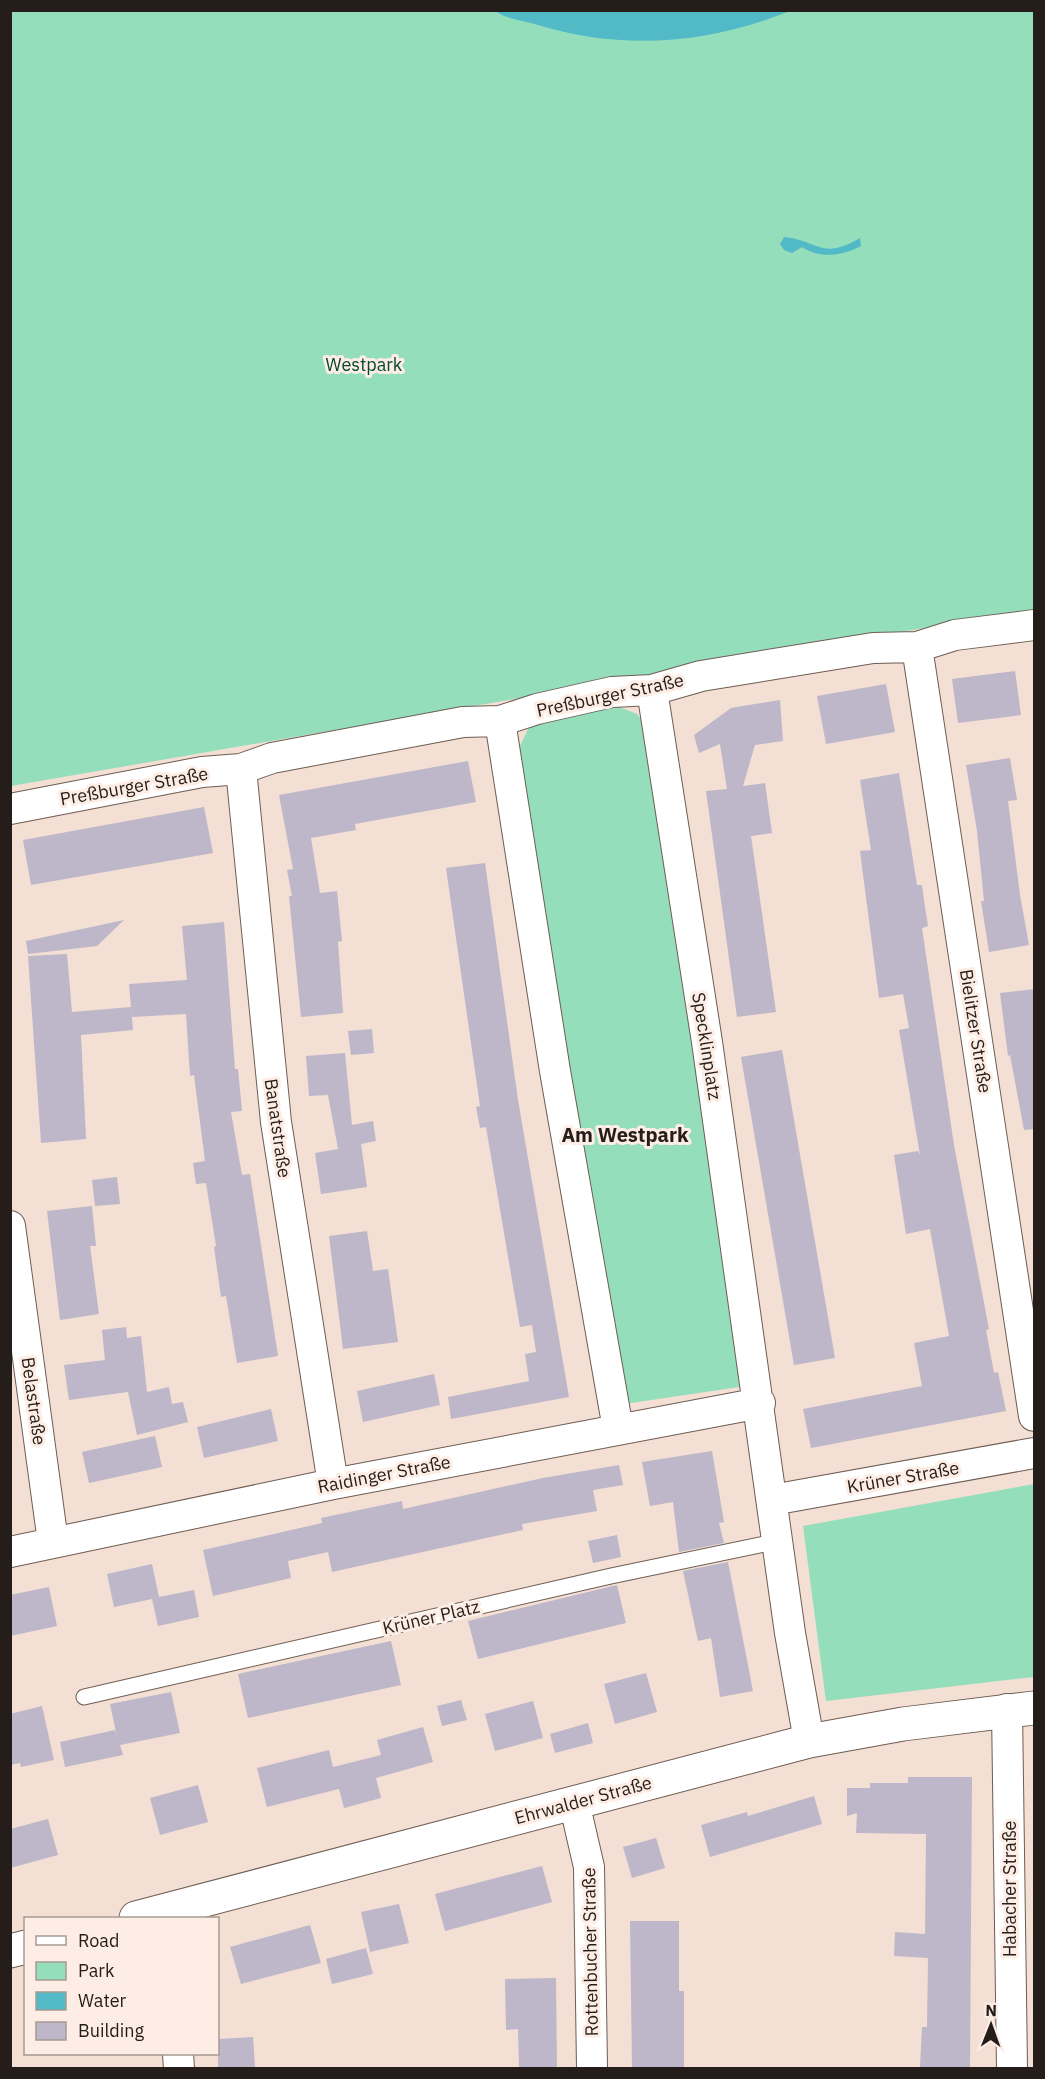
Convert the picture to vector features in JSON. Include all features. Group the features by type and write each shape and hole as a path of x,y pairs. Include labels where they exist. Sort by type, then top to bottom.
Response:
{"street":[{"name":"Preßburger Straße","path":"10,809 202,772 241,769 272,758 462,722 500,721 537,709 612,692 652,690 701,676 873,648 916,647 955,635 1035,625"},
{"name":"Bielitzer Straße","path":"916,647 1035,1416"},
{"name":"Specklinplatz","path":"652,690 760,1403"},
{"path":"500,721 555,1071 618,1428"},
{"name":"Banatstraße","path":"241,769 276,1122 333,1484"},
{"name":"Belastraße","path":"10,1226 53,1542"},
{"path":"760,1403 790,1633 809,1741"},
{"name":"Raidinger Straße","path":"10,1552 333,1484 618,1428 760,1403"},
{"name":"Krüner Straße","path":"772,1500 1035,1453"},
{"name":"Ehrwalder Straße","path":"144,1917 169,1914 574,1802 809,1741 903,1724 1021,1709"},
{"name":"Habacher Straße","path":"1012,2068 1021,1709"},
{"name":"Rottenbucher Straße","path":"574,1802 589,1867 592,2068"}],"lane":[{"name":"Krüner Platz","path":"84,1697 600,1578 779,1541"}],"green space":[{"name":"Westpark","path":"11,11 1034,11 1034,609 11,786"},
{"path":"614,705 637,714 642,721 746,1386 624,1404 519,748 529,727 546,717"},
{"path":"1034,1484 1034,1677 826,1701 803,1526"}],"water":[{"path":"495,11 790,11 728,31 696,37 634,41 570,33 510,18"},
{"path":"784,237 828,249 847,245 860,238 861,246 831,255 816,253 802,247 792,253 784,250 780,244"}],"building":[{"path":"1015,671 1021,715 958,723 952,679"},
{"path":"886,684 895,732 826,744 817,696"},
{"path":"780,700 783,741 755,745 743,786 765,783 772,833 751,836 776,1012 737,1017 706,791 727,789 720,744 699,753 694,735 731,708"},
{"path":"1010,758 1017,800 1008,801 1029,945 989,952 981,901 984,901 977,831 966,765"},
{"path":"468,761 476,802 355,824 356,830 311,838 320,893 337,891 342,941 338,942 343,1013 301,1017 289,896 292,896 287,870 293,869 279,795"},
{"path":"899,773 917,885 922,885 928,926 922,928 954,1145 989,1329 986,1330 994,1373 998,1372 1006,1411 811,1448 803,1409 922,1386 914,1343 949,1336 930,1229 906,1234 894,1155 918,1151 920,1155 899,1030 909,1028 903,994 879,998 860,851 871,850 860,780"},
{"path":"204,807 213,853 31,885 23,840"},
{"path":"485,863 518,1100 569,1397 451,1419 448,1397 529,1381 525,1354 536,1352 532,1325 520,1327 486,1127 480,1128 476,1107 480,1106 446,868"},
{"path":"124,920 97,946 28,954 26,941"},
{"path":"224,922 235,1069 238,1069 242,1111 231,1112 242,1175 250,1174 278,1356 237,1363 226,1296 221,1297 206,1183 196,1184 193,1163 205,1161 194,1075 190,1076 186,1014 132,1017 129,984 187,980 182,926"},
{"path":"67,954 72,1012 131,1007 133,1030 81,1035 86,1139 41,1143 28,956"},
{"path":"1035,989 1035,1129 1024,1130 1010,1055 1008,1056 1000,993"},
{"path":"372,1029 374,1053 351,1055 348,1031"},
{"path":"782,1050 835,1358 794,1365 741,1057"},
{"path":"345,1053 352,1125 373,1121 376,1141 361,1144 367,1187 321,1194 315,1153 338,1149 328,1095 309,1096 306,1056"},
{"path":"117,1177 120,1204 95,1206 92,1180"},
{"path":"92,1206 96,1246 90,1246 99,1314 60,1320 47,1211"},
{"path":"367,1231 373,1271 388,1269 398,1342 343,1349 329,1236"},
{"path":"126,1327 127,1338 141,1336 147,1392 169,1387 172,1404 183,1402 188,1422 137,1435 128,1392 69,1400 64,1365 105,1360 102,1330"},
{"path":"434,1374 440,1405 363,1422 357,1391"},
{"path":"271,1409 278,1441 204,1458 197,1427"},
{"path":"155,1436 162,1467 89,1483 82,1452"},
{"path":"712,1451 724,1522 719,1523 724,1543 679,1552 673,1502 650,1506 642,1462"},
{"path":"619,1465 623,1485 593,1490 597,1511 522,1524 523,1530 332,1572 328,1552 288,1561 291,1578 213,1596 203,1550 322,1523 321,1518 402,1501 403,1509 543,1478"},
{"path":"617,1535 621,1557 593,1563 588,1541"},
{"path":"728,1562 753,1691 720,1697 711,1638 698,1641 683,1571"},
{"path":"152,1564 159,1597 194,1590 199,1617 158,1626 152,1599 114,1607 107,1574"},
{"path":"617,1585 626,1623 478,1659 468,1621"},
{"path":"49,1587 57,1626 10,1636 10,1595"},
{"path":"391,1641 401,1685 248,1718 238,1674"},
{"path":"646,1673 657,1712 615,1724 604,1684"},
{"path":"171,1692 180,1733 120,1745 123,1755 65,1767 60,1742 115,1730 117,1737 110,1704"},
{"path":"461,1700 467,1720 442,1726 437,1706"},
{"path":"533,1701 543,1738 495,1751 485,1714"},
{"path":"42,1706 54,1760 21,1767 20,1763 10,1765 10,1714"},
{"path":"588,1723 593,1743 555,1753 550,1734"},
{"path":"423,1727 433,1762 376,1778 381,1798 344,1808 339,1789 267,1807 257,1768 329,1750 333,1767 381,1755 377,1740"},
{"path":"908,1777 972,1777 970,2068 920,2068 922,2027 927,2027 928,1958 894,1956 895,1932 925,1934 926,1834 856,1833 857,1813 847,1816 847,1788 870,1788 870,1783 908,1783"},
{"path":"198,1785 208,1822 160,1835 150,1798"},
{"path":"814,1796 822,1824 710,1857 701,1825 747,1812 748,1816"},
{"path":"48,1819 58,1855 10,1868 10,1829"},
{"path":"656,1838 665,1868 632,1878 623,1847"},
{"path":"542,1866 552,1902 445,1931 435,1894"},
{"path":"399,1904 409,1943 370,1952 361,1912"},
{"path":"630,1921 679,1921 679,1991 684,1991 684,2068 632,2068"},
{"path":"310,1925 321,1963 241,1984 230,1947"},
{"path":"366,1948 373,1974 332,1984 326,1959"},
{"path":"556,1978 557,2068 519,2068 518,2029 506,2030 505,1979"},
{"path":"253,2037 255,2068 218,2068 219,2039"}],"district":[{"name":"Am Westpark","path":"625,1134"}]}
